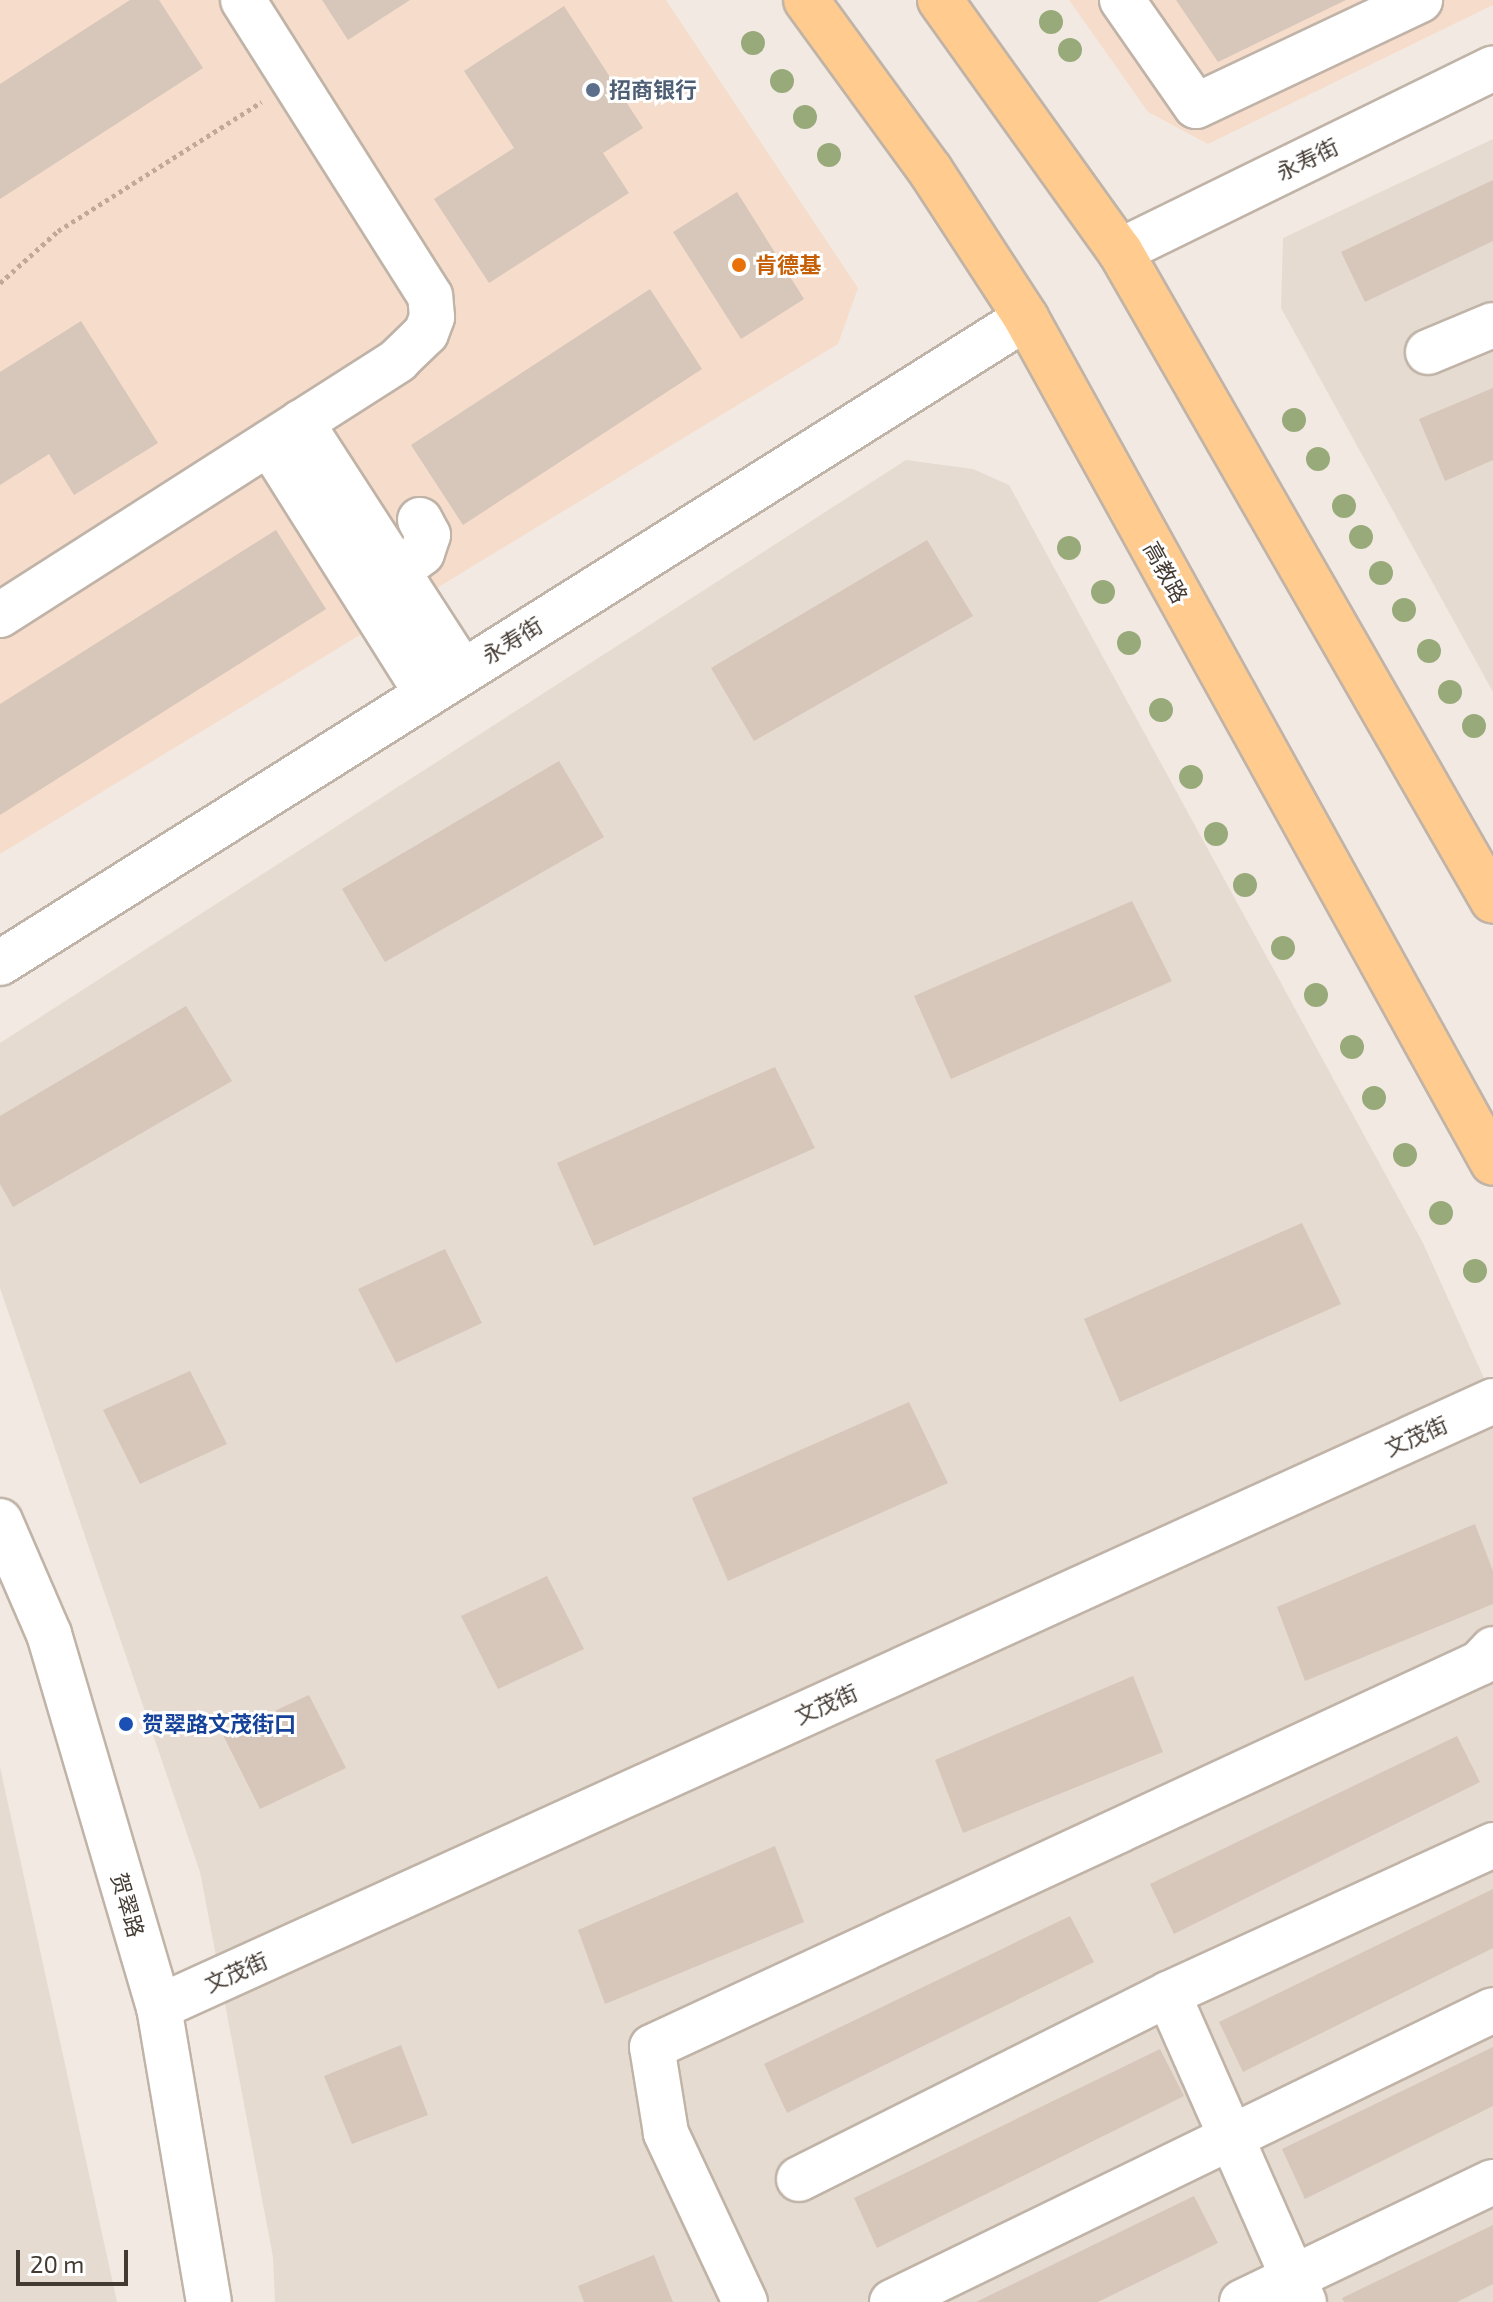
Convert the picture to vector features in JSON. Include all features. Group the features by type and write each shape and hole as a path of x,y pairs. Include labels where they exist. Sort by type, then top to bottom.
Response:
{"main road":[{"name":"高教路","path":"806,0 930,170 1026,318 1493,1163"},
{"path":"940,0 1120,251 1493,901"}],"street":[{"path":"0,615 398,360 426,333 432,317 430,296 243,0"},
{"path":"1122,0 1196,106 1420,0"},
{"name":"永寿街","path":"1120,251 1493,68"},
{"name":"永寿街","path":"0,963 1026,318"},
{"path":"1428,352 1493,325"},
{"path":"285,432 398,571 444,682"},
{"path":"285,432 444,682"},
{"path":"398,571 422,553 428,535 420,520"},
{"name":"文茂街","path":"159,2007 1493,1401"},
{"name":"贺翠路","path":"0,1521 49,1634 159,2007 209,2302"},
{"path":"745,2302 666,2133 652,2047 1466,1670 1493,1649"},
{"path":"799,2179 1168,1994 1493,1845"},
{"path":"1168,1994 1298,2290"},
{"path":"892,2302 1232,2140 1493,2010"},
{"path":"1242,2302 1298,2290 1493,2182"}],"path":[{"path":"0,283 58,231 294,81"}],"shaded area":[{"path":"0,0 666,0 858,288 838,344 0,854"},
{"path":"1069,0 1493,0 1493,5 1208,144 1148,112"},
{"path":"1493,139 1493,692 1281,308 1283,238"},
{"path":"906,460 973,469 1009,485 1423,1243 1493,1398 1493,2302 275,2302 273,2257 200,1872 0,1288 0,1043"},
{"path":"0,1767 117,2302 0,2302"}],"building":[{"path":"130,0 159,0 203,68 0,199 0,84"},
{"path":"322,0 410,0 348,40"},
{"path":"1176,0 1346,0 1218,62"},
{"path":"564,6 643,128 603,153 629,193 489,283 434,199 514,148 464,71"},
{"path":"1493,180 1493,241 1365,302 1341,252"},
{"name":"肯德基","path":"737,192 804,299 741,339 673,232"},
{"path":"650,289 702,369 463,525 411,445"},
{"path":"81,321 158,443 74,495 49,454 0,485 0,372"},
{"path":"1493,388 1493,460 1445,481 1419,419"},
{"path":"276,530 326,609 0,815 0,704"},
{"path":"927,540 973,616 754,741 711,668"},
{"path":"559,761 604,837 385,962 342,889"},
{"path":"1132,901 1172,981 951,1079 914,996"},
{"path":"186,1006 232,1081 13,1207 0,1184 0,1116"},
{"path":"775,1067 815,1148 594,1246 557,1163"},
{"path":"1302,1223 1341,1304 1120,1402 1084,1319"},
{"path":"445,1249 482,1323 396,1363 358,1289"},
{"path":"190,1371 227,1444 140,1484 103,1410"},
{"path":"909,1402 948,1483 728,1581 692,1498"},
{"path":"1475,1524 1493,1571 1493,1604 1305,1681 1277,1607"},
{"path":"547,1576 584,1649 498,1689 461,1616"},
{"path":"1133,1676 1163,1752 963,1833 935,1760"},
{"path":"309,1695 346,1768 260,1809 223,1735"},
{"path":"1457,1736 1480,1782 1174,1934 1150,1884"},
{"path":"775,1846 804,1922 605,2004 578,1930"},
{"path":"1493,1889 1493,1948 1243,2072 1219,2022"},
{"path":"1070,1916 1094,1962 787,2113 764,2064"},
{"path":"401,2045 428,2115 352,2144 324,2076"},
{"path":"1493,2047 1493,2106 1305,2199 1282,2149"},
{"path":"1160,2049 1184,2096 877,2248 854,2198"},
{"path":"1194,2196 1218,2243 1098,2302 976,2302"},
{"path":"1493,2225 1493,2284 1457,2302 1344,2302 1342,2298"},
{"path":"654,2255 673,2302 584,2302 578,2286"}],"place":[{"name":"招商银行","path":"593,90"},
{"name":"肯德基","path":"739,265"},
{"name":"贺翠路文茂街口","path":"126,1724"}]}
